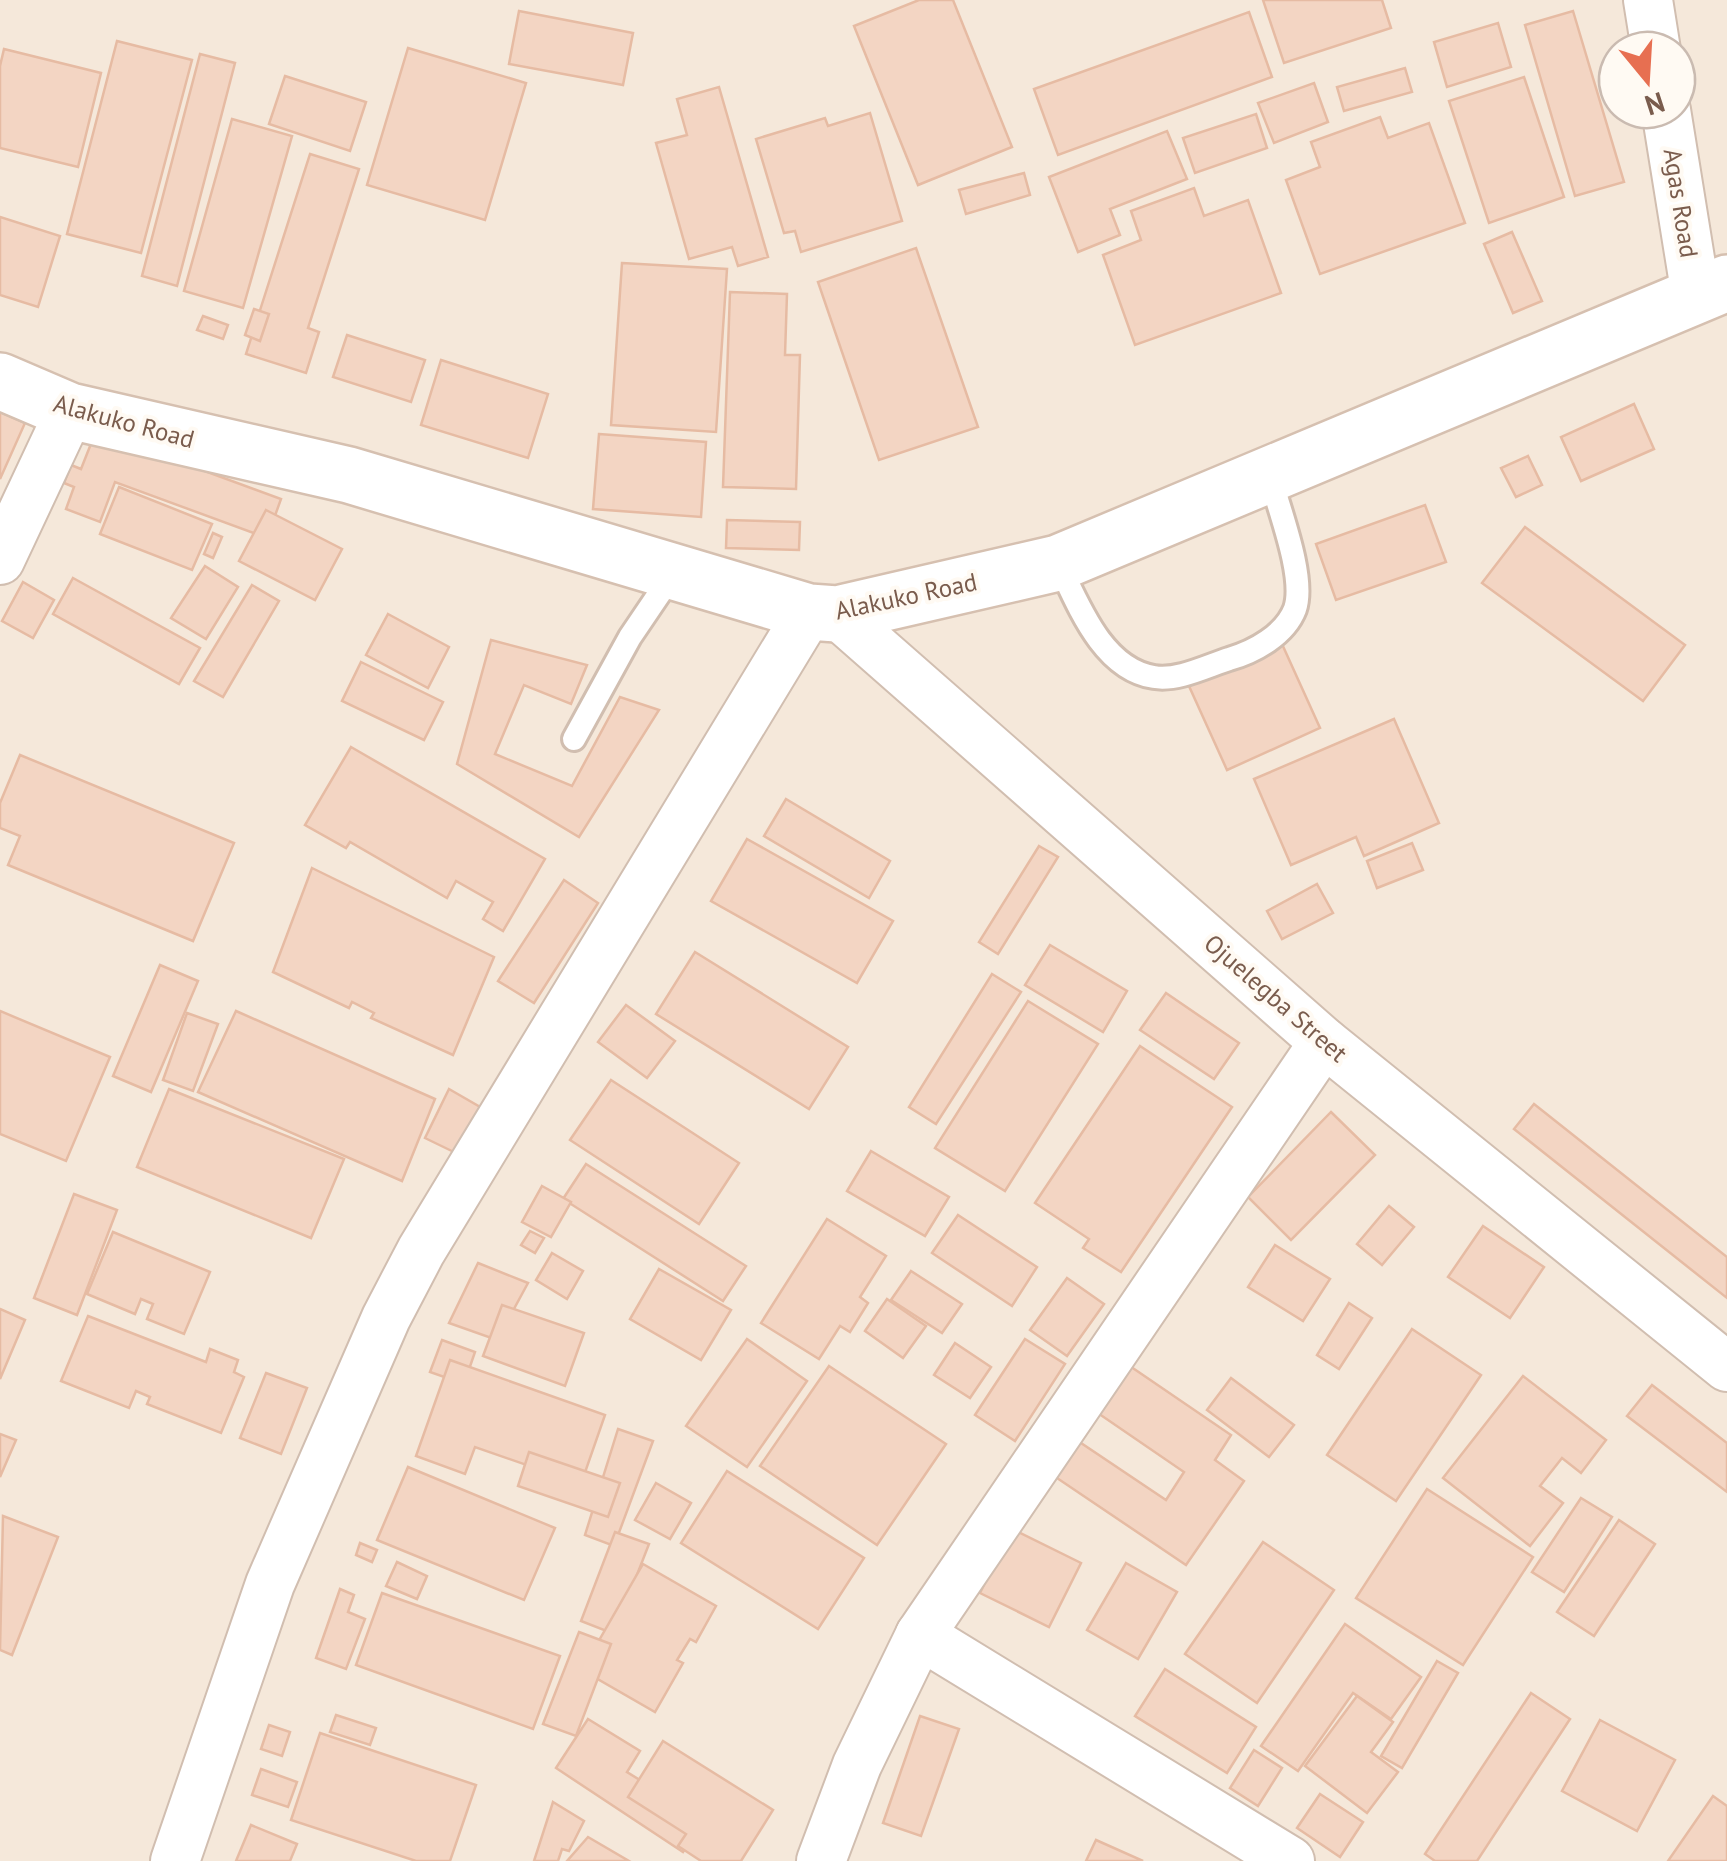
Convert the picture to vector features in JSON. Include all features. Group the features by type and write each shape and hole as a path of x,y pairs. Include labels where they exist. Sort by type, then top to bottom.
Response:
{"main road":[{"name":"Alakuko Road","path":"0,381 70,411 350,475 823,613 1058,562 1712,290"}],"street":[{"path":"1648,0 1653,30"},
{"name":"Agas Road","path":"1671,130 1712,290"},
{"path":"0,560 70,411"},
{"path":"175,1861 270,1584 420,1251 823,613"},
{"name":"Ojuelegba Street","path":"823,613 1324,1042 1727,1367"},
{"path":"821,1861 857,1765 920,1635 1324,1042"},
{"path":"920,1635 1290,1861"}],"lane":[{"path":"1058,562 1094,634 1123,662 1154,677 1182,674 1237,657 1275,637 1295,608 1295,569 1269,474"},
{"path":"574,739 630,636 674,572"}],"shaded area":[{"path":"0,0 1727,0 1727,1861 0,1861"}],"building":[{"path":"919,0 953,0 1012,147 918,185 854,26"},
{"path":"1263,0 1382,0 1391,28 1284,63"},
{"path":"519,11 633,33 623,85 509,64"},
{"path":"1573,11 1597,91 1597,130 1608,130 1624,182 1575,196 1525,25"},
{"path":"1249,12 1272,77 1058,155 1034,89"},
{"path":"1498,23 1511,67 1447,87 1434,42"},
{"path":"117,41 192,60 141,253 67,234"},
{"path":"408,48 526,83 485,220 367,185"},
{"path":"4,49 101,73 78,167 0,148 0,66"},
{"path":"200,54 235,63 177,286 142,276"},
{"path":"1405,68 1412,92 1344,111 1337,87"},
{"path":"285,76 366,102 350,151 269,124"},
{"path":"1524,77 1564,197 1489,223 1449,101"},
{"path":"1314,83 1328,122 1274,143 1258,103"},
{"path":"719,87 768,257 738,266 732,247 689,259 656,143 687,135 677,99"},
{"path":"870,113 902,221 801,252 795,231 784,233 756,139 825,118 828,126"},
{"path":"1256,114 1267,148 1195,173 1183,138"},
{"path":"1380,117 1388,138 1429,123 1465,223 1320,274 1286,180 1320,167 1311,142"},
{"path":"232,119 292,136 243,308 184,291"},
{"path":"1167,131 1187,179 1110,209 1120,235 1078,252 1049,177"},
{"path":"310,154 359,169 308,328 319,332 306,373 246,354"},
{"path":"1024,173 1030,195 966,214 959,190"},
{"path":"1194,188 1204,216 1248,200 1281,293 1135,345 1103,255 1141,240 1131,211"},
{"path":"0,217 60,236 38,307 0,295"},
{"path":"1512,232 1542,301 1513,313 1484,244"},
{"path":"916,248 978,427 879,460 818,282"},
{"path":"622,263 727,269 716,432 611,425"},
{"path":"730,292 787,294 785,355 800,355 796,489 723,487"},
{"path":"254,309 269,314 260,341 245,335"},
{"path":"203,316 228,325 223,339 197,330"},
{"path":"347,335 425,360 411,402 333,377"},
{"path":"441,360 548,394 528,458 421,425"},
{"path":"1634,404 1654,449 1581,481 1561,437"},
{"path":"0,412 25,423 0,479"},
{"path":"96,431 281,499 267,538 115,482 100,522 66,509 74,487 64,483 71,465 81,469"},
{"path":"599,434 706,442 701,517 593,509"},
{"path":"1528,456 1542,485 1516,497 1501,468"},
{"path":"119,487 212,524 192,570 100,534"},
{"path":"1425,505 1446,562 1336,600 1316,544"},
{"path":"266,510 342,549 315,600 239,561"},
{"path":"727,520 800,522 799,550 726,548"},
{"path":"1525,527 1685,645 1643,701 1482,583"},
{"path":"213,533 222,537 213,558 204,554"},
{"path":"205,566 238,587 206,639 171,618"},
{"path":"73,578 200,648 179,684 53,614"},
{"path":"23,582 54,600 33,638 2,621"},
{"path":"252,585 279,601 223,697 194,681"},
{"path":"388,614 449,647 428,688 366,655"},
{"path":"491,640 587,665 571,704 524,685 495,754 572,786 620,697 659,710 579,837 457,764"},
{"path":"1282,644 1320,728 1227,770 1189,686"},
{"path":"361,662 443,702 424,740 342,701"},
{"path":"1394,719 1439,823 1364,856 1356,837 1291,865 1254,779"},
{"path":"351,747 545,859 503,931 483,919 493,902 456,881 447,898 350,842 346,848 305,825"},
{"path":"20,755 234,843 193,941 8,865 20,836 0,828 0,803"},
{"path":"786,799 890,861 869,898 764,836"},
{"path":"747,839 893,921 857,983 711,901"},
{"path":"1412,843 1423,870 1377,888 1367,861"},
{"path":"1039,846 1058,857 998,954 979,942"},
{"path":"312,868 494,957 453,1055 371,1018 374,1013 352,1002 349,1008 273,972"},
{"path":"564,880 598,903 534,1003 498,981"},
{"path":"1317,884 1333,913 1282,939 1267,911"},
{"path":"1050,945 1127,991 1103,1032 1025,985"},
{"path":"695,952 848,1047 809,1109 656,1014"},
{"path":"160,965 198,981 151,1092 113,1076"},
{"path":"992,974 1021,992 936,1124 909,1107"},
{"path":"1166,993 1239,1043 1214,1079 1140,1030"},
{"path":"1028,1001 1098,1044 1005,1191 935,1148"},
{"path":"626,1005 675,1041 647,1078 598,1042"},
{"path":"0,1011 110,1057 66,1161 0,1134"},
{"path":"236,1011 435,1099 402,1181 198,1092"},
{"path":"187,1013 218,1024 193,1091 163,1080"},
{"path":"1140,1046 1232,1107 1121,1272 1083,1248 1089,1239 1035,1203"},
{"path":"611,1080 739,1163 699,1224 570,1140"},
{"path":"169,1089 344,1159 311,1238 137,1167"},
{"path":"449,1089 487,1111 460,1155 425,1138"},
{"path":"1534,1104 1727,1257 1727,1298 1514,1129"},
{"path":"1331,1112 1375,1155 1291,1240 1248,1197"},
{"path":"871,1151 949,1197 925,1236 847,1191"},
{"path":"586,1164 746,1266 723,1301 563,1199"},
{"path":"542,1186 571,1202 551,1237 522,1222"},
{"path":"74,1194 117,1210 77,1315 34,1298"},
{"path":"1389,1206 1414,1227 1382,1265 1357,1244"},
{"path":"958,1215 1037,1267 1012,1306 932,1253"},
{"path":"827,1219 886,1256 860,1297 868,1303 850,1332 840,1326 819,1359 761,1323"},
{"path":"1483,1226 1544,1267 1510,1318 1448,1277"},
{"path":"530,1231 544,1238 535,1253 521,1245"},
{"path":"113,1232 210,1272 184,1334 147,1319 153,1304 141,1299 135,1314 87,1294"},
{"path":"1275,1245 1330,1279 1303,1321 1248,1287"},
{"path":"552,1253 583,1271 567,1299 536,1280"},
{"path":"478,1263 528,1283 497,1340 449,1323"},
{"path":"659,1269 731,1310 701,1360 630,1319"},
{"path":"911,1271 962,1304 942,1333 891,1300"},
{"path":"1067,1278 1104,1304 1067,1356 1030,1330"},
{"path":"887,1299 926,1326 903,1358 865,1331"},
{"path":"1349,1303 1372,1318 1339,1369 1317,1355"},
{"path":"502,1305 584,1333 565,1386 483,1356"},
{"path":"0,1309 25,1320 0,1379"},
{"path":"88,1316 206,1362 210,1349 238,1360 234,1372 244,1377 221,1433 147,1404 150,1397 136,1391 129,1408 61,1381"},
{"path":"1412,1329 1481,1375 1396,1501 1327,1455"},
{"path":"747,1339 807,1381 747,1467 686,1426"},
{"path":"1025,1339 1065,1364 1015,1441 975,1415"},
{"path":"442,1340 475,1352 464,1384 430,1372"},
{"path":"955,1343 991,1367 970,1398 934,1375"},
{"path":"450,1360 605,1415 581,1484 475,1447 465,1474 416,1456"},
{"path":"1121,1360 1231,1435 1215,1460 1244,1481 1186,1565 1051,1474 1075,1439 1166,1500 1184,1472 1089,1407"},
{"path":"829,1366 946,1444 877,1545 760,1466"},
{"path":"266,1373 307,1388 281,1454 240,1438"},
{"path":"1523,1376 1606,1440 1581,1473 1562,1458 1540,1486 1563,1503 1530,1546 1443,1478"},
{"path":"1231,1378 1294,1425 1269,1457 1207,1410"},
{"path":"1652,1385 1727,1443 1727,1492 1627,1416"},
{"path":"618,1429 653,1441 614,1546 585,1535"},
{"path":"0,1434 16,1440 0,1477"},
{"path":"529,1452 620,1483 608,1517 518,1486"},
{"path":"408,1467 555,1528 524,1600 377,1540"},
{"path":"727,1471 864,1558 818,1629 681,1543"},
{"path":"656,1483 691,1503 670,1539 635,1520"},
{"path":"1427,1489 1533,1557 1463,1665 1356,1598"},
{"path":"1581,1498 1612,1517 1564,1592 1532,1572"},
{"path":"3,1516 58,1537 12,1655 0,1650"},
{"path":"1619,1520 1655,1544 1594,1636 1557,1612"},
{"path":"1012,1529 1081,1563 1049,1627 980,1593"},
{"path":"615,1532 649,1544 614,1634 581,1621"},
{"path":"1263,1542 1334,1590 1257,1703 1185,1654"},
{"path":"360,1543 377,1550 372,1562 356,1555"},
{"path":"397,1562 427,1576 417,1599 386,1586"},
{"path":"1126,1563 1177,1592 1138,1659 1087,1630"},
{"path":"643,1564 716,1606 696,1642 690,1639 677,1660 683,1663 655,1712 582,1670"},
{"path":"340,1589 354,1595 348,1612 365,1619 346,1669 316,1658"},
{"path":"382,1593 560,1656 533,1729 356,1665"},
{"path":"1345,1624 1421,1677 1391,1719 1353,1693 1298,1771 1261,1746"},
{"path":"579,1632 611,1644 576,1736 543,1724"},
{"path":"1437,1661 1458,1673 1402,1768 1381,1756"},
{"path":"1165,1669 1256,1727 1227,1773 1135,1716"},
{"path":"1531,1693 1570,1719 1477,1861 1435,1861 1425,1854"},
{"path":"1357,1696 1393,1722 1371,1752 1398,1772 1367,1813 1305,1766"},
{"path":"336,1715 376,1728 370,1745 330,1732"},
{"path":"920,1716 959,1729 921,1836 883,1823"},
{"path":"588,1719 640,1751 627,1772 704,1820 683,1852 556,1768"},
{"path":"1600,1720 1675,1760 1637,1831 1562,1791"},
{"path":"269,1725 290,1732 282,1756 261,1749"},
{"path":"320,1733 476,1785 450,1861 416,1861 291,1820"},
{"path":"663,1741 773,1810 741,1861 701,1861 678,1846 686,1834 628,1797"},
{"path":"1254,1750 1282,1768 1258,1806 1230,1788"},
{"path":"261,1769 297,1782 288,1807 252,1795"},
{"path":"1320,1794 1363,1822 1340,1857 1297,1828"},
{"path":"1713,1796 1727,1806 1727,1861 1668,1861"},
{"path":"553,1802 584,1821 569,1851 562,1849 558,1861 534,1861"},
{"path":"251,1825 297,1844 290,1861 236,1861"},
{"path":"588,1837 629,1861 567,1861"},
{"path":"1096,1840 1143,1861 1086,1861"}]}
